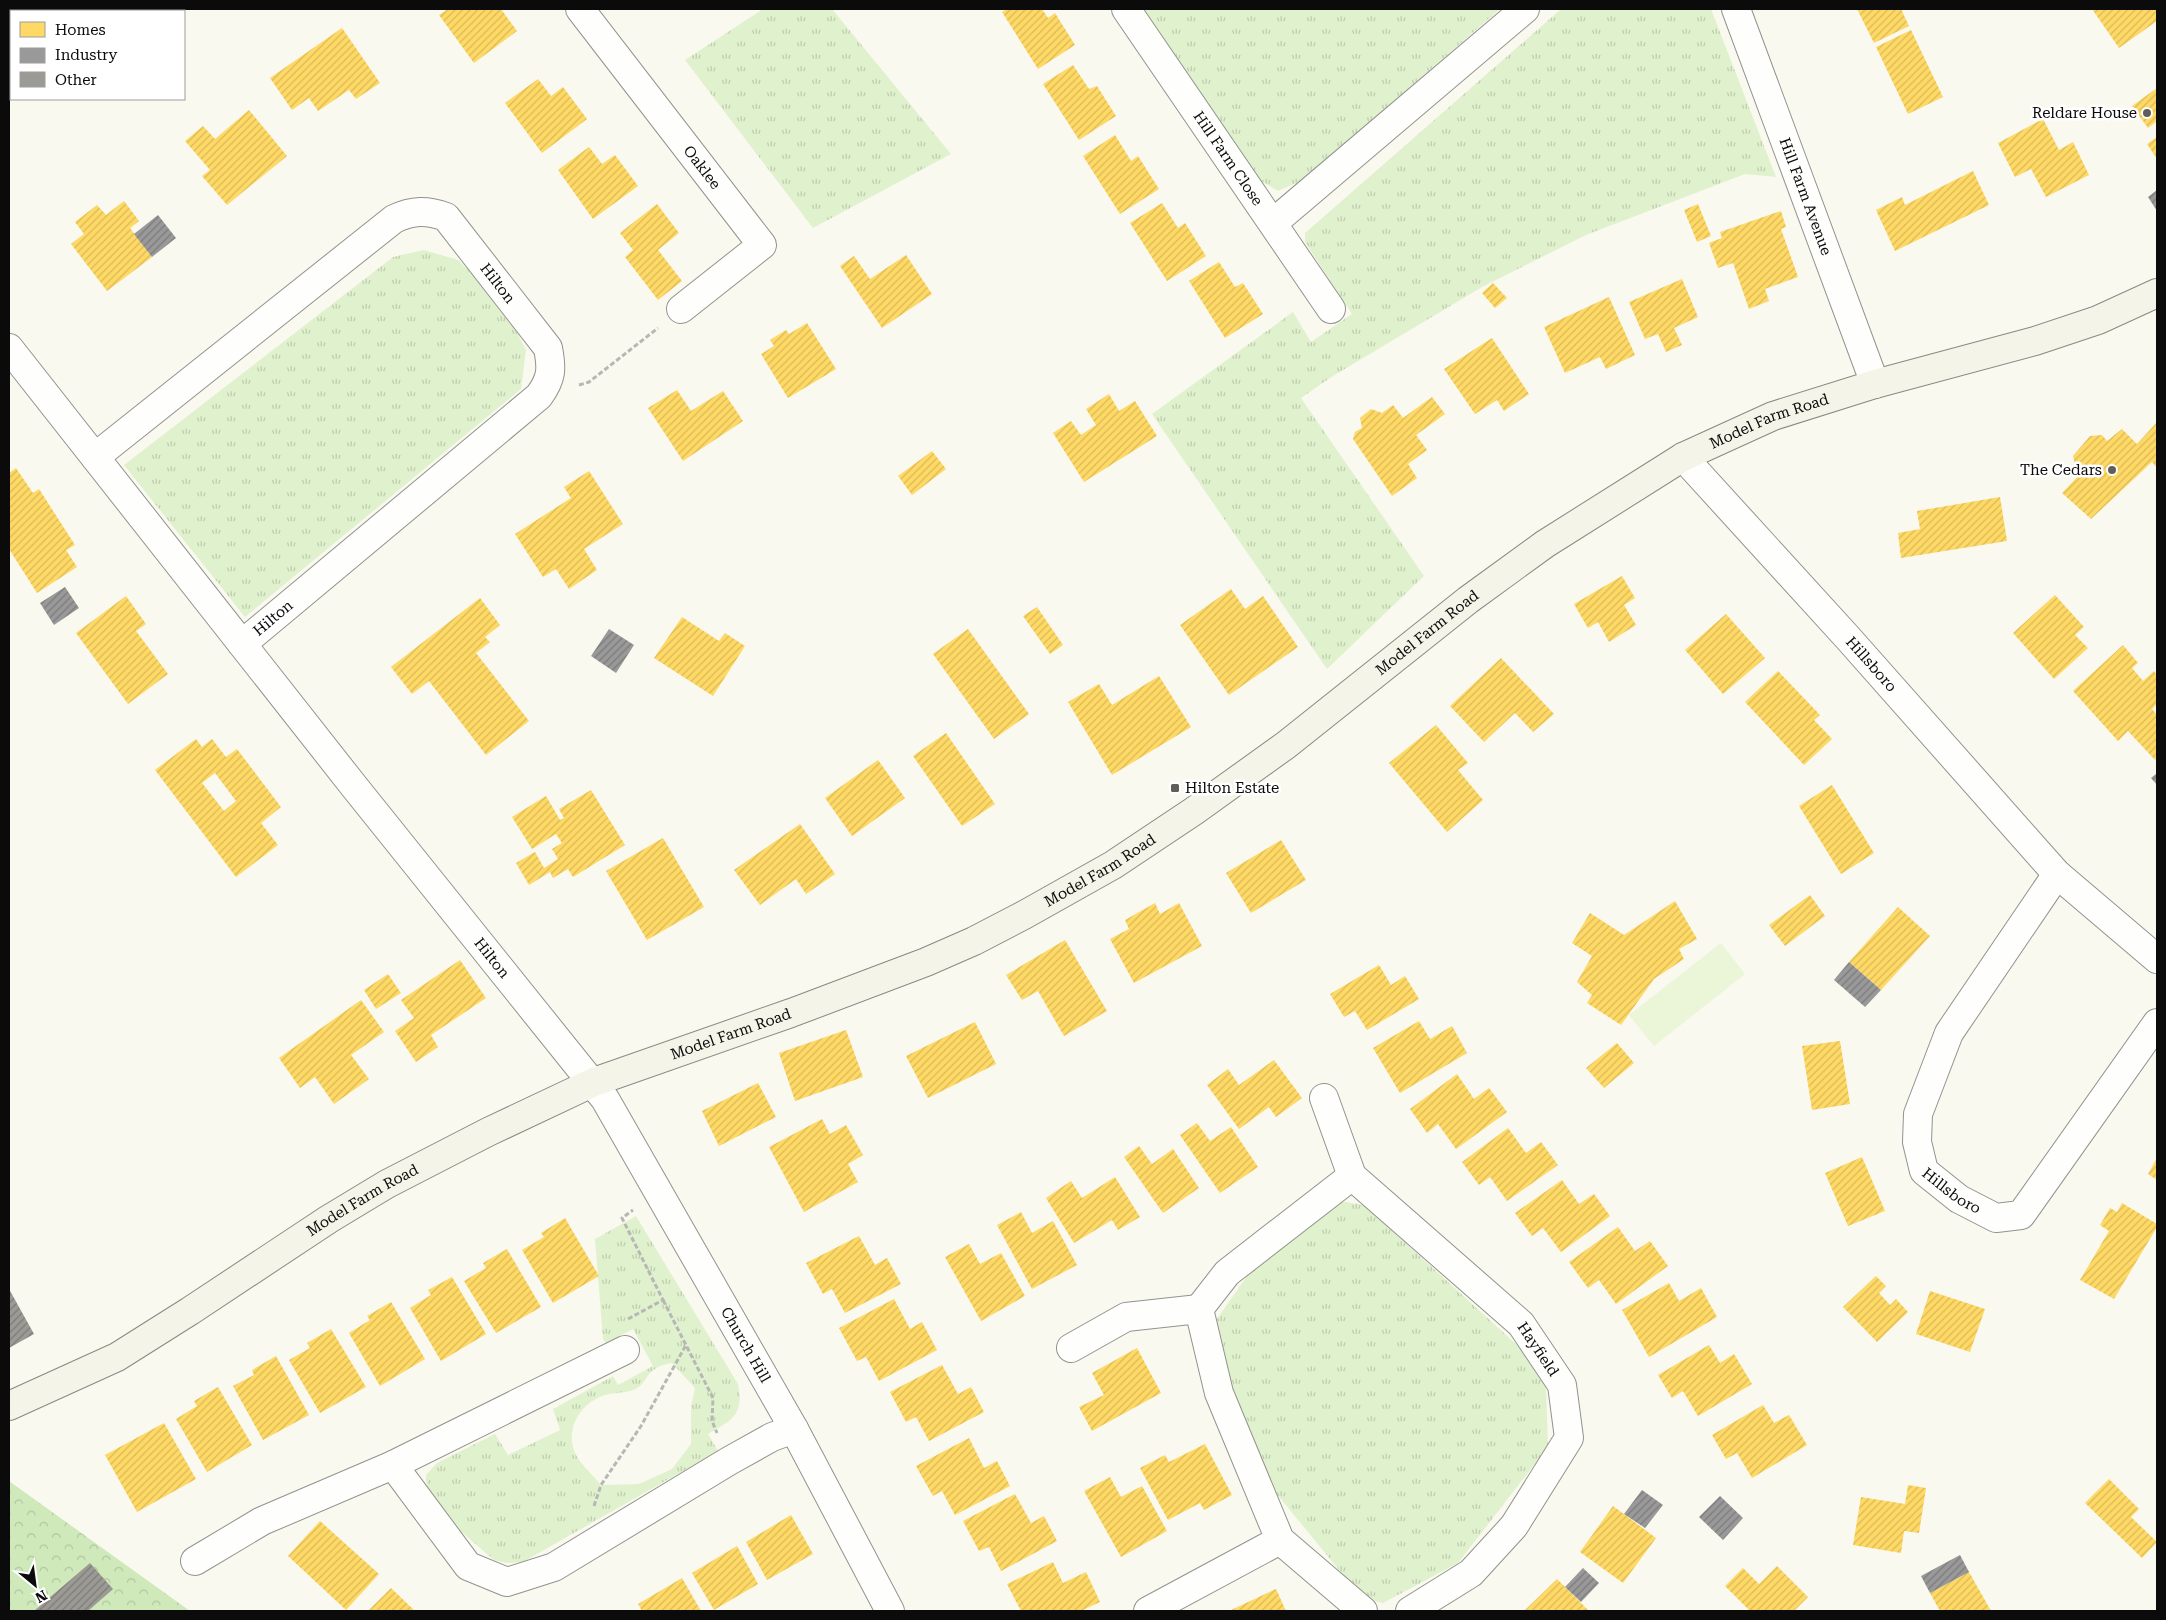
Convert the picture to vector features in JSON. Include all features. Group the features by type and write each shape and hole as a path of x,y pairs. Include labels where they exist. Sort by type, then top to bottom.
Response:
{"main road":[{"name":"Model Farm Road","path":"9,1406 117,1357 387,1184 488,1132 594,1082 791,1013 974,941 1113,865 1194,811 1286,745 1468,600 1538,550 1683,457 1773,416 1875,384 2035,341 2098,320 2157,293"}],"street":[{"name":"Oaklee","path":"580,9 762,245 682,309"},
{"name":"Hill Farm Close","path":"1126,9 1331,308"},
{"path":"1273,223 1526,9"},
{"name":"Hill Farm Avenue","path":"1736,9 1875,384"},
{"name":"Hilton","path":"95,457 394,219 420,211 433,212 446,217 548,348 551,366 549,383 539,396 242,644"},
{"name":"Hilton","path":"9,348 353,785 594,1082"},
{"name":"Hillsboro","path":"1683,457 1848,638 2056,874 2157,960"},
{"name":"Hillsboro","path":"2056,874 1949,1033 1918,1114 1917,1142 1924,1172 1959,1198 1996,1218 2021,1216 2157,1023"},
{"name":"Church Hill","path":"594,1082 606,1099 794,1429 890,1611"},
{"name":"Hayfield","path":"1324,1098 1352,1176 1522,1324 1562,1385 1569,1438 1514,1526 1471,1573 1410,1611"},
{"path":"1071,1348 1126,1316 1199,1309 1226,1273 1352,1176"},
{"path":"1199,1309 1219,1393 1280,1540 1363,1611"},
{"path":"194,1561 262,1522 393,1465 625,1350"},
{"path":"393,1465 468,1566 507,1582 554,1567 729,1461 772,1437 794,1429"},
{"path":"1148,1611 1280,1540"}],"path":[{"path":"539,396 589,382 682,309"},
{"path":"658,1192 622,1218 713,1398 712,1421 729,1461"},
{"path":"622,1322 663,1300"},
{"path":"599,1540 591,1515 601,1485 641,1426 686,1345"}],"green space":[{"path":"763,9 832,9 951,154 813,228 685,60"},
{"path":"1140,9 1500,9 1303,180 1278,191 1258,179"},
{"path":"1561,9 1711,9 1776,177 1745,174 1586,235 1482,287 1333,376 1301,398 1424,576 1327,669 1152,414 1293,312 1311,342 1352,314 1305,242 1305,233"},
{"path":"424,250 458,260 490,291 507,313 526,350 521,389 245,617 124,465 393,257"},
{"path":"1721,943 1745,974 1654,1046 1629,1015"},
{"path":"1339,1201 1364,1205 1529,1356 1546,1387 1548,1447 1458,1563 1383,1603 1362,1598 1244,1454 1212,1326 1252,1269"},
{"path":"636,1216 738,1384 738,1410 724,1425 708,1434 718,1451 523,1562 507,1563 494,1560 429,1504 426,1475 437,1463 495,1434 508,1455 560,1430 553,1409 613,1376 618,1385 653,1366 633,1329 606,1343 603,1339 595,1239","holes":["672,1363 695,1388 691,1406 691,1444 672,1469 639,1484 601,1485 584,1467 576,1455 573,1446 573,1428 581,1412 594,1400 602,1396 633,1390 642,1384 656,1368"]},
{"path":"9,1481 190,1611 9,1611"}],"building: Homes":[{"path":"448,9 501,9 517,31 474,63 439,15"},
{"path":"1007,9 1042,9 1048,18 1055,13 1075,45 1038,69 1002,12"},
{"path":"1857,9 1901,9 1909,26 1874,43"},
{"path":"2092,9 2157,9 2157,21 2119,48"},
{"path":"342,28 380,83 356,99 349,90 318,111 309,98 292,110 270,78"},
{"path":"1911,30 1943,97 1908,114 1876,47"},
{"path":"1073,65 1089,89 1097,86 1116,116 1079,140 1043,84"},
{"path":"538,79 551,96 563,87 587,119 542,153 505,103"},
{"name":"Reldare House","path":"2157,88 2157,121 2148,128 2132,106"},
{"path":"249,110 287,156 227,205 202,176 210,170 185,141 203,126 215,139"},
{"path":"2043,119 2059,150 2073,142 2089,175 2046,197 2031,169 2015,177 1998,143"},
{"path":"1115,135 1131,161 1138,156 1159,189 1120,214 1083,156"},
{"name":"Reldare House","path":"2157,137 2157,159 2147,144"},
{"path":"589,147 602,164 615,155 638,186 593,219 558,170"},
{"path":"1973,171 1989,205 1895,251 1876,210 1902,197 1905,205"},
{"path":"124,201 139,221 130,228 152,257 107,291 71,244 84,234 75,222 97,205 106,215"},
{"path":"1162,203 1178,228 1185,223 1206,256 1167,281 1130,223"},
{"path":"657,204 679,233 658,250 682,281 658,300 625,257 633,250 620,233"},
{"path":"1698,204 1711,236 1697,242 1684,210"},
{"path":"1781,211 1786,227 1781,229 1798,277 1765,289 1769,301 1749,309 1733,263 1718,268 1709,243 1722,238 1720,232"},
{"path":"906,255 932,294 882,328 840,266 854,256 870,279"},
{"path":"1219,262 1235,287 1243,283 1263,314 1225,338 1189,281"},
{"path":"1682,279 1698,317 1674,328 1682,345 1666,352 1658,334 1645,339 1629,302"},
{"path":"1493,283 1507,298 1495,308 1482,293"},
{"path":"1609,297 1635,355 1606,369 1600,357 1565,373 1544,327"},
{"path":"807,323 836,369 788,398 761,354 774,346 770,340 786,330 789,334"},
{"path":"1492,338 1529,394 1504,411 1497,400 1475,414 1444,369"},
{"path":"677,390 691,411 723,391 743,421 683,461 648,408"},
{"path":"1109,394 1119,411 1135,401 1157,436 1084,482 1053,433 1071,421 1081,435 1096,425 1086,409"},
{"path":"1432,397 1445,414 1416,435 1427,450 1408,464 1417,478 1392,496 1353,439 1355,432 1362,428 1360,418 1371,409 1382,413 1393,405 1403,418"},
{"name":"The Cedars","path":"2157,422 2157,468 2152,462 2091,519 2062,493 2082,472 2075,465 2073,456 2090,436 2102,435 2107,441 2122,429 2137,444"},
{"path":"932,451 946,469 912,495 898,476"},
{"path":"16,468 33,493 39,489 75,545 66,550 77,567 37,593 9,549 9,473"},
{"path":"589,471 623,524 584,549 597,570 569,589 556,569 543,577 515,534 571,498 564,487"},
{"path":"2000,497 2007,541 1901,558 1898,533 1920,529 1917,511"},
{"path":"1622,576 1635,598 1624,605 1636,625 1609,642 1598,622 1588,628 1574,604"},
{"path":"1231,589 1245,609 1263,596 1298,647 1229,695 1180,625"},
{"path":"2055,595 2084,627 2075,635 2088,648 2054,679 2013,633"},
{"path":"126,596 146,624 136,631 168,674 128,704 76,633"},
{"path":"480,598 500,625 485,637 490,642 476,653 529,721 486,755 429,681 412,694 391,667"},
{"path":"1037,607 1063,645 1050,654 1023,616"},
{"path":"1726,614 1765,658 1723,694 1685,650"},
{"path":"682,617 719,641 725,633 745,646 713,696 654,658"},
{"path":"968,629 1029,714 994,739 933,654"},
{"path":"2123,645 2138,663 2132,668 2143,681 2154,671 2157,675 2157,704 2152,709 2157,715 2157,758 2155,760 2128,731 2118,741 2073,691"},
{"path":"1501,658 1554,714 1533,732 1515,713 1484,742 1450,706"},
{"path":"1778,671 1820,715 1814,720 1832,739 1804,765 1745,702"},
{"path":"1159,676 1191,727 1112,775 1068,702 1099,684 1112,705"},
{"path":"1436,725 1468,763 1458,770 1483,800 1447,832 1389,763"},
{"path":"946,733 995,804 962,826 913,756"},
{"path":"196,739 202,747 212,739 226,757 237,749 281,807 261,823 278,845 236,877 155,770","holes":["215,773 236,801 224,811 202,783"]},
{"path":"878,760 905,798 852,836 825,798"},
{"path":"1832,785 1874,853 1841,874 1799,806"},
{"path":"591,790 625,845 573,877 568,869 553,878 550,872 529,885 516,863 535,852 544,868 558,859 552,849 562,843 556,834 532,849 512,817 546,796 560,820 564,818 559,809"},
{"path":"800,824 835,874 806,894 796,879 760,905 734,870"},
{"path":"663,838 704,907 647,940 606,871"},
{"path":"1281,840 1306,880 1251,913 1226,873"},
{"path":"1810,895 1825,916 1785,946 1769,925"},
{"path":"1675,901 1697,939 1679,949 1684,959 1654,979 1621,1025 1587,1003 1592,995 1577,982 1592,956 1572,943 1590,913 1624,935"},
{"path":"1155,903 1160,914 1179,903 1202,946 1134,983 1110,939 1129,929 1125,920"},
{"path":"1898,907 1930,936 1881,990 1849,962"},
{"path":"1065,940 1107,1011 1064,1036 1038,991 1022,1000 1006,975"},
{"path":"460,960 486,998 431,1035 438,1047 416,1062 395,1031 414,1018 401,1000"},
{"path":"1379,965 1391,985 1405,976 1419,999 1367,1030 1355,1011 1344,1017 1330,994"},
{"path":"388,974 401,993 376,1009 364,990"},
{"path":"361,1000 384,1032 351,1055 369,1079 334,1104 315,1077 300,1088 279,1058"},
{"path":"1419,1021 1430,1039 1452,1026 1467,1053 1400,1093 1373,1048"},
{"path":"975,1022 996,1064 928,1098 906,1056"},
{"path":"846,1030 863,1077 795,1101 779,1053"},
{"path":"1840,1041 1850,1104 1812,1110 1802,1046"},
{"path":"1617,1043 1634,1063 1604,1088 1586,1068"},
{"path":"1274,1060 1302,1098 1276,1117 1269,1107 1239,1129 1207,1085 1228,1069 1239,1085"},
{"path":"1457,1074 1474,1099 1489,1088 1507,1112 1456,1149 1438,1124 1427,1133 1410,1109"},
{"path":"758,1083 776,1117 719,1146 702,1111"},
{"path":"822,1119 830,1134 846,1125 863,1155 848,1164 858,1182 804,1212 769,1147"},
{"path":"1197,1123 1210,1141 1231,1127 1258,1167 1220,1193 1180,1135"},
{"path":"1508,1128 1526,1153 1541,1142 1558,1165 1507,1201 1490,1177 1479,1185 1462,1162"},
{"path":"1139,1146 1152,1164 1173,1149 1199,1188 1163,1213 1124,1157"},
{"path":"1862,1157 1885,1211 1848,1226 1825,1173"},
{"path":"2157,1158 2157,1180 2148,1174"},
{"path":"1115,1177 1140,1217 1118,1230 1112,1220 1074,1243 1046,1198 1071,1181 1082,1198"},
{"path":"1562,1180 1579,1204 1594,1194 1610,1216 1561,1252 1543,1228 1532,1236 1515,1213"},
{"path":"2122,1203 2157,1224 2157,1227 2114,1299 2080,1280 2109,1231 2100,1225 2110,1208 2117,1212"},
{"path":"1021,1212 1032,1233 1053,1221 1077,1265 1032,1289 997,1225"},
{"path":"565,1218 599,1276 553,1303 522,1250 544,1237 541,1233"},
{"path":"1618,1227 1635,1251 1650,1241 1668,1266 1616,1304 1599,1280 1588,1288 1569,1262"},
{"path":"859,1236 875,1265 887,1258 901,1284 845,1313 832,1289 823,1294 806,1263"},
{"path":"969,1244 980,1264 1001,1253 1025,1296 981,1321 945,1257"},
{"path":"507,1249 541,1307 496,1333 464,1281 486,1268 483,1263"},
{"path":"1876,1276 1886,1286 1879,1293 1890,1305 1896,1299 1908,1312 1877,1342 1843,1307"},
{"path":"452,1277 486,1334 441,1361 410,1308 431,1295 428,1290"},
{"path":"1669,1283 1679,1301 1701,1288 1717,1317 1649,1357 1622,1310"},
{"path":"1930,1291 1985,1309 1970,1352 1916,1334"},
{"path":"894,1299 910,1329 922,1322 937,1350 879,1381 866,1357 857,1361 839,1328"},
{"path":"391,1302 425,1359 380,1386 349,1333 370,1320 367,1316"},
{"path":"331,1329 366,1387 320,1413 289,1360 310,1348 307,1343"},
{"path":"1709,1345 1720,1363 1734,1354 1752,1384 1698,1416 1683,1391 1672,1398 1658,1375"},
{"path":"1137,1348 1161,1393 1092,1431 1079,1407 1104,1395 1092,1373"},
{"path":"276,1356 309,1415 263,1440 233,1386 254,1375 252,1370"},
{"path":"942,1365 958,1394 971,1387 984,1412 929,1441 916,1417 906,1422 890,1392"},
{"path":"218,1387 252,1445 207,1472 176,1419 197,1406 194,1401"},
{"path":"1763,1405 1774,1423 1789,1415 1807,1445 1752,1478 1737,1453 1726,1459 1712,1435"},
{"path":"164,1423 196,1479 137,1512 105,1455"},
{"path":"969,1438 984,1468 997,1461 1010,1486 955,1515 942,1491 933,1496 916,1466"},
{"path":"1205,1444 1232,1495 1204,1510 1200,1503 1168,1520 1140,1468 1165,1455 1169,1462"},
{"path":"1110,1477 1121,1497 1142,1486 1167,1531 1121,1557 1084,1491"},
{"path":"2109,1479 2139,1509 2131,1517 2157,1542 2142,1558 2085,1503"},
{"path":"1908,1485 1926,1488 1919,1533 1904,1531 1901,1553 1853,1545 1861,1497 1905,1504"},
{"path":"1015,1494 1031,1523 1044,1516 1057,1541 1001,1571 989,1547 979,1551 963,1521"},
{"path":"1613,1506 1656,1538 1623,1583 1580,1552"},
{"path":"791,1515 813,1554 767,1580 746,1542"},
{"path":"320,1521 379,1574 346,1610 288,1556"},
{"path":"737,1546 758,1584 714,1610 692,1573"},
{"path":"1053,1562 1063,1583 1086,1572 1100,1602 1081,1611 1021,1611 1007,1584"},
{"path":"1777,1566 1808,1597 1794,1611 1750,1611 1725,1586 1743,1568 1759,1584"},
{"path":"1969,1572 1991,1611 1940,1611 1930,1593"},
{"path":"682,1578 701,1611 642,1611 638,1604"},
{"path":"1557,1579 1589,1611 1524,1611"},
{"path":"391,1588 415,1611 368,1611"},
{"path":"1276,1589 1286,1611 1229,1611"}],"building: Industry":[{"path":"2157,190 2157,211 2148,197"},
{"path":"158,215 176,238 152,257 134,234"},
{"path":"65,587 79,608 54,625 40,603"},
{"path":"609,629 634,645 616,673 591,656"},
{"path":"2157,773 2157,785 2151,778"},
{"path":"1849,962 1881,990 1865,1007 1834,980"},
{"path":"1642,1490 1663,1505 1645,1528 1624,1514"},
{"path":"1720,1496 1743,1518 1723,1540 1699,1517"},
{"path":"1960,1555 1969,1572 1930,1593 1921,1576"},
{"path":"1583,1568 1599,1583 1581,1602 1565,1587"}],"building: Other":[{"path":"9,1289 34,1334 9,1348"},
{"path":"90,1563 113,1589 88,1611 34,1611"}],"place":[{"name":"Reldare House","path":"2147,113"},
{"name":"The Cedars","path":"2112,470"},
{"name":"Hilton Estate","path":"1175,788"}]}
